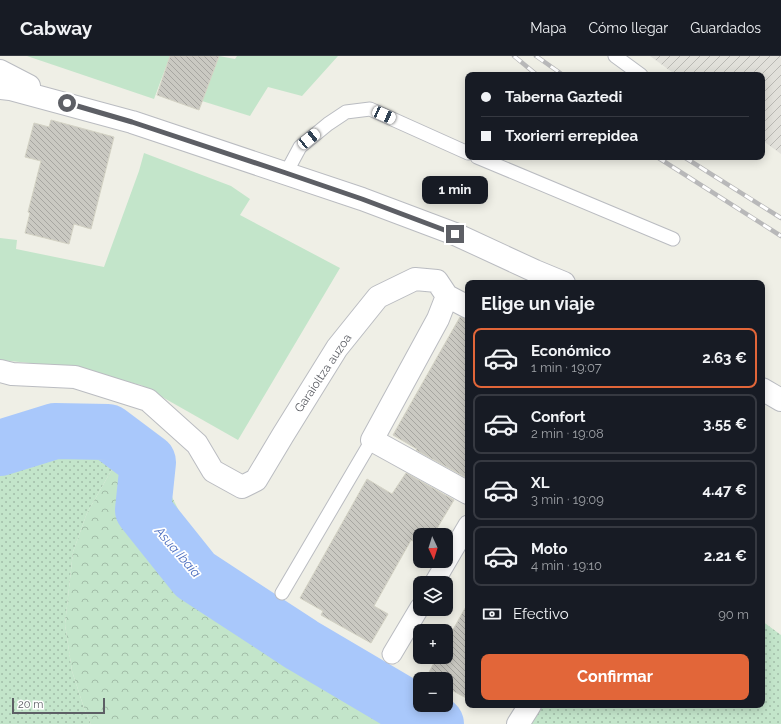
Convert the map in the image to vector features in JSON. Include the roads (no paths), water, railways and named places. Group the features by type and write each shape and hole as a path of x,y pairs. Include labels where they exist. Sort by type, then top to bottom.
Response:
{"street":[{"path":"0,71 19,82 67,103"},
{"path":"0,88 10,89 67,103 132,122 362,199 455,234 557,280"},
{"name":"Garaioltza auzoa","path":"0,371 12,374 75,377 148,400 197,444 213,471 242,487 256,480 337,348 378,297 416,279 437,281 447,296"},
{"path":"465,305 447,296 438,318 372,440 465,491"},
{"path":"765,391 781,400"},
{"path":"438,576 465,530"},
{"path":"392,654 415,616"},
{"path":"518,724 528,708"}],"lane":[{"path":"615,56 637,72"},
{"path":"286,173 300,147 328,124 346,112 370,109 465,152"},
{"path":"484,160 673,239"},
{"path":"282,593 372,440"}],"waterway":[{"name":"Asua Ibaia","path":"0,448 55,431 108,432 148,462 143,510 195,575 302,645 436,724"}],"railway":[{"path":"514,56 533,72"},
{"path":"536,56 559,72"},
{"path":"662,160 781,236"},
{"path":"689,160 781,218"}]}
